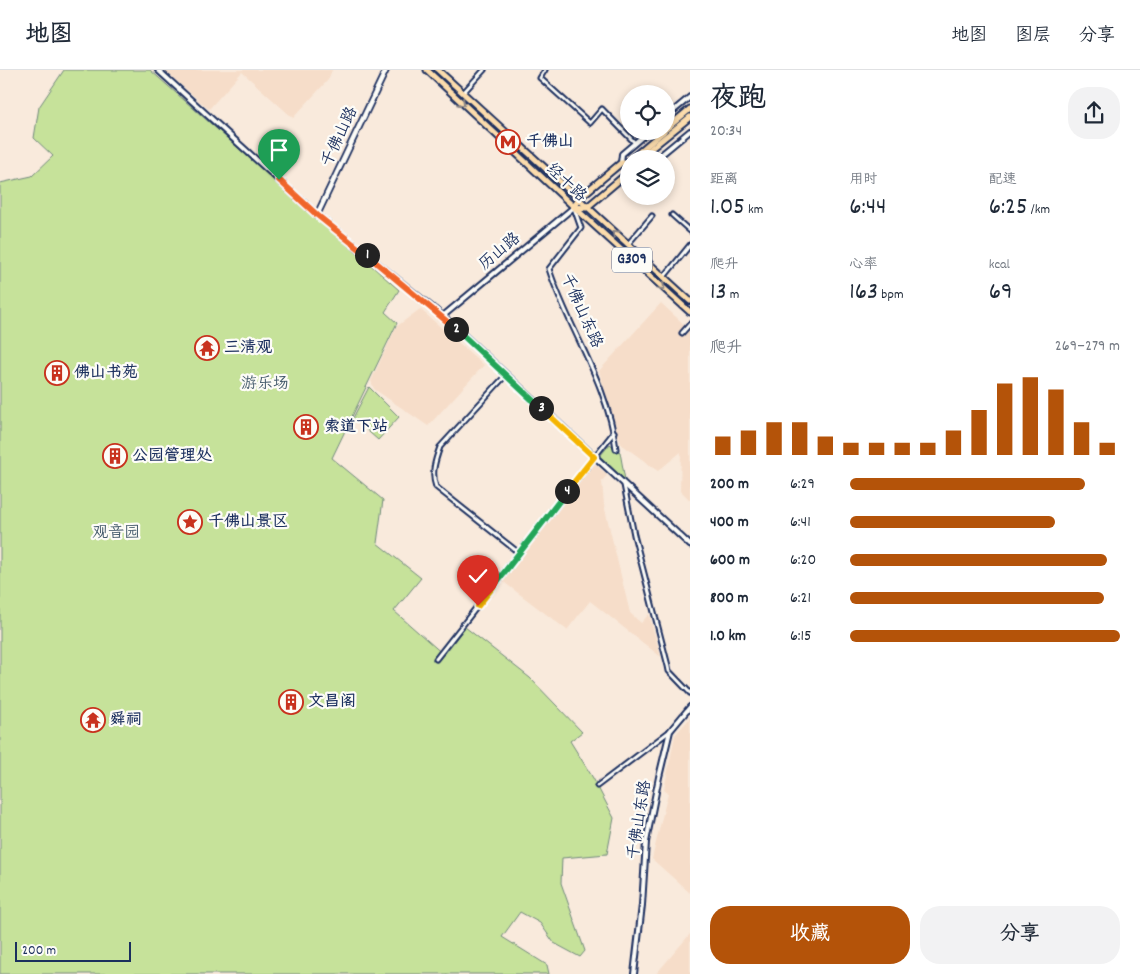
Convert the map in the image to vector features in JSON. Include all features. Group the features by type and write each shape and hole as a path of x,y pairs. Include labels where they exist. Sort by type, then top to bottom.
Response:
{"main road":[{"name":"千佛山路","path":"317,215 386,70"},
{"name":"经十路","path":"427,70 690,312"},
{"name":"经十路","path":"438,70 586,208 690,301"},
{"name":"历山路","path":"675,122 690,109"},
{"path":"649,150 690,117"},
{"name":"历山路","path":"642,150 653,140"},
{"name":"历山路","path":"574,207 578,199 620,164"},
{"path":"574,207 586,208 620,182"}],"street":[{"path":"158,70 317,215 443,316 690,546"},
{"path":"463,93 484,70"},
{"path":"545,70 540,78 590,123 602,109 635,143"},
{"path":"675,110 690,97"},
{"path":"667,150 690,131"},
{"path":"627,150 638,140"},
{"name":"历山路","path":"443,316 574,207"},
{"name":"千佛山东路","path":"574,207 581,228 549,269 610,412 616,449"},
{"path":"672,215 690,232"},
{"path":"627,245 652,216"},
{"path":"664,278 690,245"},
{"path":"682,333 690,324"},
{"path":"506,375 440,446 435,461 433,477 436,487 519,553"},
{"path":"436,658 614,432"},
{"path":"624,485 634,535 669,671 690,693"},
{"name":"千佛山东路","path":"634,974 642,905 646,842 670,731 690,707"},
{"path":"597,786 670,731"}],"shaded area":[{"path":"164,70 332,70 328,80 293,118 242,72 209,109"},
{"path":"661,303 690,330 690,500 680,490 681,452 658,471 621,444 599,371"},
{"path":"420,309 484,365 428,426 374,389 371,381 396,327"},
{"path":"594,463 607,475 602,481 604,505 630,613 641,623 649,614 661,657 590,601 567,630 501,580"},
{"path":"690,718 690,893 652,859 668,793 664,790 675,735"},
{"path":"690,934 690,974 656,974"}],"green space":[{"name":"千佛山景区","path":"64,70 150,70 399,290 385,312 397,323 332,458 383,500 377,543 421,578 394,611 444,655 465,627 530,678 582,732 570,741 593,778 614,818 607,854 562,858 561,883 585,951 580,957 554,943 540,923 520,912 502,937 547,965 549,974 0,974 0,183 32,176 53,156 34,138 39,107"},
{"path":"369,387 399,417 378,440 353,418"},
{"path":"610,444 620,452 625,480 600,456"}],"place":[{"name":"千佛山","path":"508,142"},
{"name":"三清观","path":"207,348"},
{"name":"佛山书苑","path":"57,373"},
{"name":"索道下站","path":"306,427"},
{"name":"公园管理处","path":"115,456"},
{"name":"千佛山景区","path":"190,522"},
{"name":"文昌阁","path":"291,702"},
{"name":"舜祠","path":"93,720"}],"route":[{"path":"279,180 317,215 443,316 594,457 478,606"}],"park label":[{"name":"游乐场","path":"265,384"},
{"name":"观音园","path":"116,533"}]}
